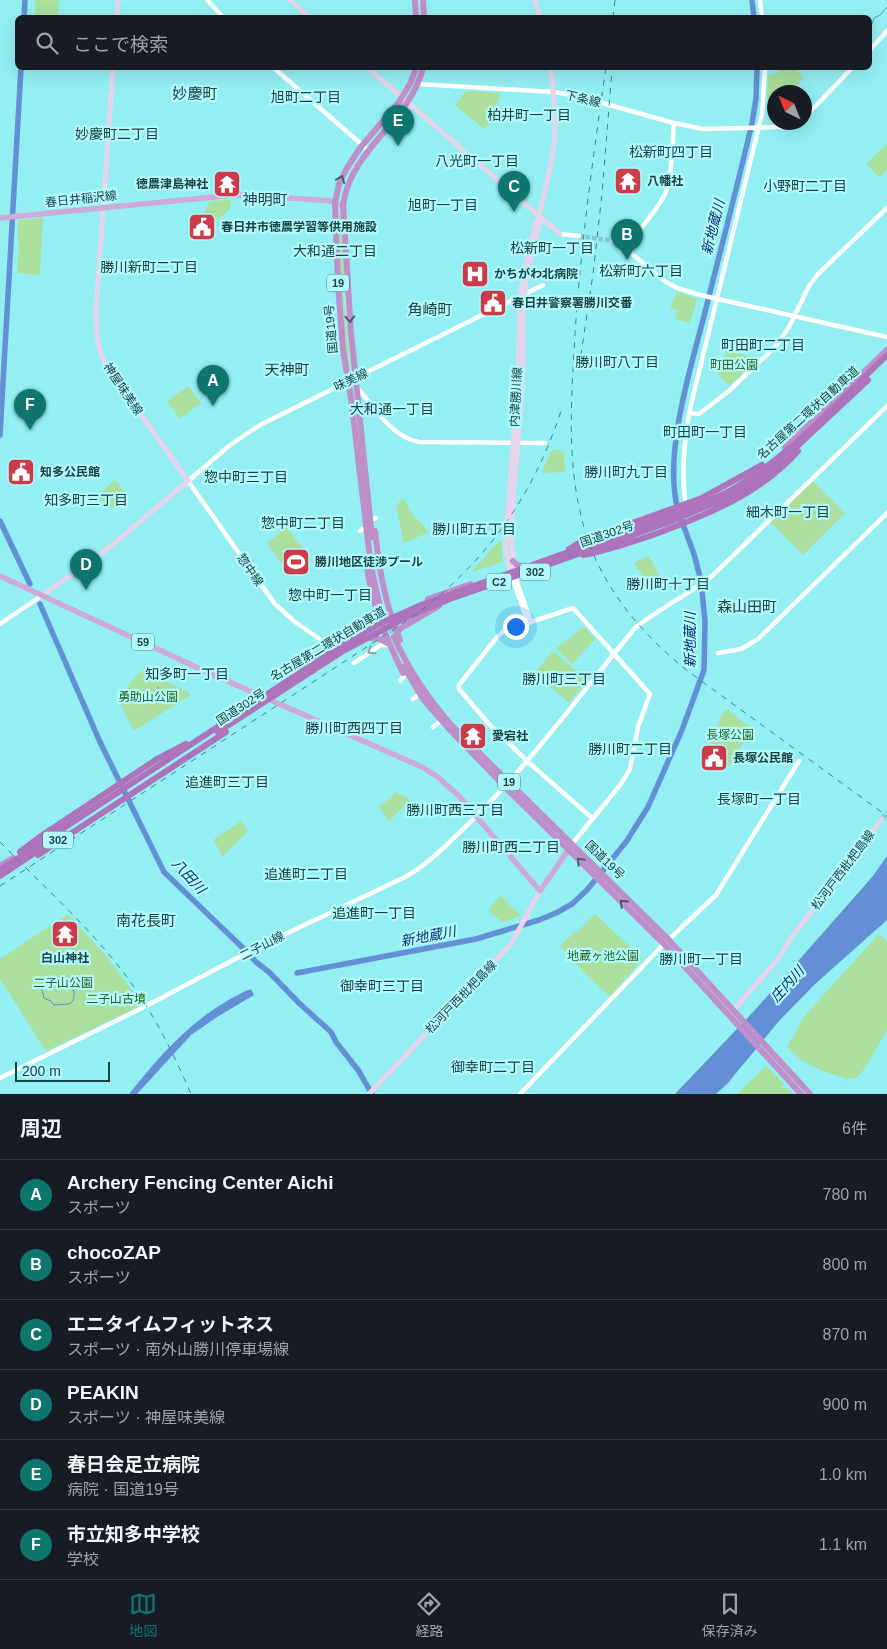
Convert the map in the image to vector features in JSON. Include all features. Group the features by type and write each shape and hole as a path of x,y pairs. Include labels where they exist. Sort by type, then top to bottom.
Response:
{"highway":[{"path":"416,0 416,15"},
{"path":"423,0 424,15"},
{"name":"国道19号","path":"362,474 344,241 343,205 345,190 350,177 368,150 398,116 415,70"},
{"name":"国道19号","path":"386,618 375,565 342,335 335,203 344,172 362,145 418,84 422,70"},
{"name":"国道302号","path":"160,760 370,626 386,618 439,595 685,508 732,486 770,461 825,411 887,350"},
{"name":"名古屋第二環状自動車道","path":"0,877 371,634 441,603 667,523 722,500 750,484 776,466 887,355"},
{"name":"名古屋第二環状自動車道","path":"0,868 358,636 400,614 433,600 652,523 719,497 772,463 887,361"},
{"path":"569,549 582,542 702,498 756,469 824,418"},
{"path":"578,557 606,551 704,516 753,489 778,471 793,457 824,418"},
{"path":"362,474 375,518 386,618 402,678 436,725 466,750 477,755"},
{"path":"362,474 361,530 369,579 386,618 392,640"},
{"name":"国道302号","path":"164,772 228,731 241,720 370,638 386,618 422,613 651,531 658,527 663,519 671,513"},
{"path":"513,560 517,565 522,566"},
{"path":"392,640 399,630 439,606"},
{"path":"386,618 393,610 401,611"},
{"path":"370,638 392,640"},
{"name":"国道19号","path":"392,640 406,672 423,698 443,722 666,942 801,1094"},
{"path":"0,868 41,836 160,760"},
{"name":"302","path":"0,868 160,760"},
{"path":"0,877 49,848 164,772"},
{"name":"302","path":"0,877 164,772"},
{"name":"国道19号","path":"731,1013 810,1094"}],"main road":[{"path":"117,15 118,0"},
{"path":"290,0 307,15"},
{"path":"535,0 539,15"},
{"name":"神屋味美線","path":"113,70 96,311 98,346 107,367 188,481"},
{"path":"370,70 560,234"},
{"name":"内津勝川線","path":"512,569 512,512 523,277 539,216 554,143 554,92 550,70"},
{"name":"春日井稲沢線","path":"0,218 234,195 306,199 343,205"},
{"name":"内津勝川線","path":"515,579 506,550 506,537 516,443"},
{"path":"41,596 105,551 188,481"},
{"name":"59","path":"0,576 260,696 422,767 448,785 477,816 540,891"},
{"name":"松河戸西枇杷島線","path":"731,1013 778,959 791,938 882,819"},
{"path":"540,891 570,847"},
{"name":"松河戸西枇杷島線","path":"369,1094 511,944 540,891"}],"street":[{"path":"207,0 221,15"},
{"path":"760,0 762,15"},
{"path":"872,48 887,31"},
{"path":"276,70 368,150"},
{"path":"685,499 683,475 684,447 689,413 757,128 763,100 765,70"},
{"path":"812,110 850,70"},
{"name":"下条線","path":"418,84 554,92 577,96 674,123 703,129 757,128"},
{"path":"624,248 652,214 664,194 669,179 674,123"},
{"path":"757,128 767,128"},
{"path":"689,413 699,414 730,390 777,345 789,327 809,286 818,274 887,208"},
{"path":"560,234 579,236"},
{"path":"613,241 666,282 677,288 716,299 887,337"},
{"name":"味美線","path":"188,481 243,436 274,417 543,285"},
{"path":"348,381 356,386 396,432 410,440 419,442 545,443"},
{"name":"二子山線","path":"0,1078 149,1005 253,950 415,872 477,816 507,785 635,628 707,580 887,406"},
{"name":"惣中線","path":"188,481 275,604 295,622 327,644"},
{"path":"718,653 741,649 758,638 887,513"},
{"path":"515,579 530,622"},
{"path":"0,624 41,596"},
{"path":"570,847 621,784 630,769 638,727 650,694 573,608 504,631 459,685 459,688 490,725 526,761 592,818"},
{"path":"352,628 372,616 386,618"},
{"path":"354,663 392,640"},
{"path":"520,1094 666,942 716,894 799,761"}],"green space":[{"path":"35,0 59,0 58,15 35,15"},
{"path":"780,70 796,70 804,78 797,85 768,85 768,76"},
{"path":"466,91 500,94 494,115 485,129 456,106"},
{"path":"887,144 887,170 879,177 866,164"},
{"path":"231,200 230,209 202,233 196,234 195,232 210,201"},
{"path":"339,211 341,213 345,290 343,290 350,368 348,369 340,276"},
{"path":"43,218 40,274 17,273 19,248 18,220"},
{"path":"677,292 697,299 690,323 675,319 678,310 670,308"},
{"name":"町田公園","path":"727,351 757,358 729,386 716,372"},
{"path":"188,386 201,403 180,419 167,401"},
{"path":"552,449 562,451 564,454 565,472 542,472"},
{"path":"115,480 129,496 112,509 97,498 97,496"},
{"path":"813,481 845,513 803,555 770,522"},
{"path":"404,499 413,515 429,532 404,543 396,506"},
{"path":"287,527 311,560 292,575 290,575 267,543"},
{"path":"499,541 502,541 502,562 473,572 472,571"},
{"path":"649,556 662,580 651,588 634,563"},
{"path":"584,627 595,639 571,663 556,648"},
{"path":"551,652 554,652 587,680 569,703 536,674 537,669"},
{"name":"勇助山公園","path":"142,670 190,693 190,695 134,731 117,698"},
{"name":"長塚公園","path":"725,709 752,729 728,768 701,759"},
{"path":"396,792 410,801 389,821 379,807"},
{"path":"241,821 248,831 223,856 213,840"},
{"path":"500,896 521,916 502,922 488,910"},
{"name":"二子山公園","path":"68,914 107,957 143,1005 46,1051 0,979 0,959"},
{"name":"地蔵ヶ池公園","path":"595,914 643,959 610,996 585,974 560,946"},
{"path":"879,934 887,941 887,1030 866,1067 857,1077 848,1079 823,1071 801,1060 787,1047 806,1014"},
{"path":"766,1066 784,1084 781,1088 788,1089 793,1094 737,1094"}],"water":[{"name":"庄内川","path":"887,856 887,920 814,985 779,1021 727,1084 716,1094 675,1094 754,1011 873,876"},
{"path":"251,989 254,995 191,1035 137,1094 129,1094 162,1055 186,1031 212,1010"}],"waterway":[{"name":"八田川","path":"24,15 25,0"},
{"name":"新地蔵川","path":"752,0 754,15"},
{"path":"872,24 874,18 880,15 887,7"},
{"name":"八田川","path":"0,435 21,70"},
{"name":"新地蔵川","path":"678,510 674,488 674,464 680,413 752,123 756,99 757,70"},
{"name":"新地蔵川","path":"297,973 476,939 556,913 572,904 587,890 626,842 648,807 682,730 704,670 705,621 701,581 694,554 681,519"},
{"name":"八田川","path":"0,521 30,584"},
{"name":"八田川","path":"40,604 100,742 164,872 331,1032 336,1042 358,1070 372,1094"},
{"path":"157,704 158,687"},
{"path":"40,988 44,998 51,1001 54,1005 69,1004 73,1001 74,992 72,987 65,981"}],"tunnel":[{"path":"579,236 613,241"},
{"path":"385,610 394,637"},
{"path":"882,819 887,812"}],"railway":[{"path":"613,15 615,0"},
{"path":"606,70 584,233 575,334 571,413 576,491 589,543 597,562 618,598 643,630 673,659 887,816"},
{"path":"579,368 593,274 602,194 612,70"},
{"path":"0,886 402,624 430,603 480,556 501,530 536,473 562,408"},
{"path":"0,842 77,919 120,968 160,1029 191,1094"}],"place":[{"name":"春日会足立病院","path":"398,146"},
{"name":"八幡社","path":"628,181"},
{"name":"徳農津島神社","path":"227,184"},
{"name":"エニタイムフィットネス","path":"514,212"},
{"name":"春日井市徳農学習等供用施設","path":"202,227"},
{"name":"chocoZAP","path":"627,260"},
{"name":"かちがわ北病院","path":"475,274"},
{"name":"春日井警察署勝川交番","path":"493,303"},
{"name":"Archery Fencing Center Aichi","path":"213,406"},
{"name":"市立知多中学校","path":"30,430"},
{"name":"知多公民館","path":"21,472"},
{"name":"勝川地区徒渉プール","path":"296,562"},
{"name":"PEAKIN","path":"86,590"},
{"name":"愛宕社","path":"473,736"},
{"name":"長塚公民館","path":"714,758"},
{"name":"白山神社","path":"65,934"}],"district":[{"name":"妙慶町","path":"195,94"},
{"name":"旭町二丁目","path":"306,97"},
{"name":"柏井町一丁目","path":"529,115"},
{"name":"妙慶町二丁目","path":"117,134"},
{"name":"松新町四丁目","path":"671,152"},
{"name":"八光町一丁目","path":"477,161"},
{"name":"小野町二丁目","path":"805,186"},
{"name":"神明町","path":"265,200"},
{"name":"旭町一丁目","path":"443,205"},
{"name":"松新町一丁目","path":"552,248"},
{"name":"大和通二丁目","path":"335,251"},
{"name":"勝川新町二丁目","path":"149,267"},
{"name":"松新町六丁目","path":"641,271"},
{"name":"角崎町","path":"430,310"},
{"name":"町田町二丁目","path":"763,345"},
{"name":"勝川町八丁目","path":"617,362"},
{"name":"天神町","path":"287,370"},
{"name":"大和通一丁目","path":"392,409"},
{"name":"町田町一丁目","path":"705,432"},
{"name":"勝川町九丁目","path":"626,472"},
{"name":"惣中町三丁目","path":"246,477"},
{"name":"知多町三丁目","path":"86,500"},
{"name":"細木町一丁目","path":"788,512"},
{"name":"惣中町二丁目","path":"303,523"},
{"name":"勝川町五丁目","path":"474,529"},
{"name":"勝川町十丁目","path":"668,584"},
{"name":"惣中町一丁目","path":"330,595"},
{"name":"森山田町","path":"747,607"},
{"name":"知多町一丁目","path":"187,674"},
{"name":"勝川町三丁目","path":"564,679"},
{"name":"勝川町西四丁目","path":"354,728"},
{"name":"勝川町二丁目","path":"630,749"},
{"name":"追進町三丁目","path":"227,782"},
{"name":"長塚町一丁目","path":"759,799"},
{"name":"勝川町西三丁目","path":"455,810"},
{"name":"勝川町西二丁目","path":"511,847"},
{"name":"追進町二丁目","path":"306,874"},
{"name":"追進町一丁目","path":"374,913"},
{"name":"南花長町","path":"146,921"},
{"name":"勝川町一丁目","path":"701,959"},
{"name":"御幸町三丁目","path":"382,986"},
{"name":"御幸町二丁目","path":"493,1067"}],"park label":[{"name":"二子山古墳","path":"116,999"}]}
